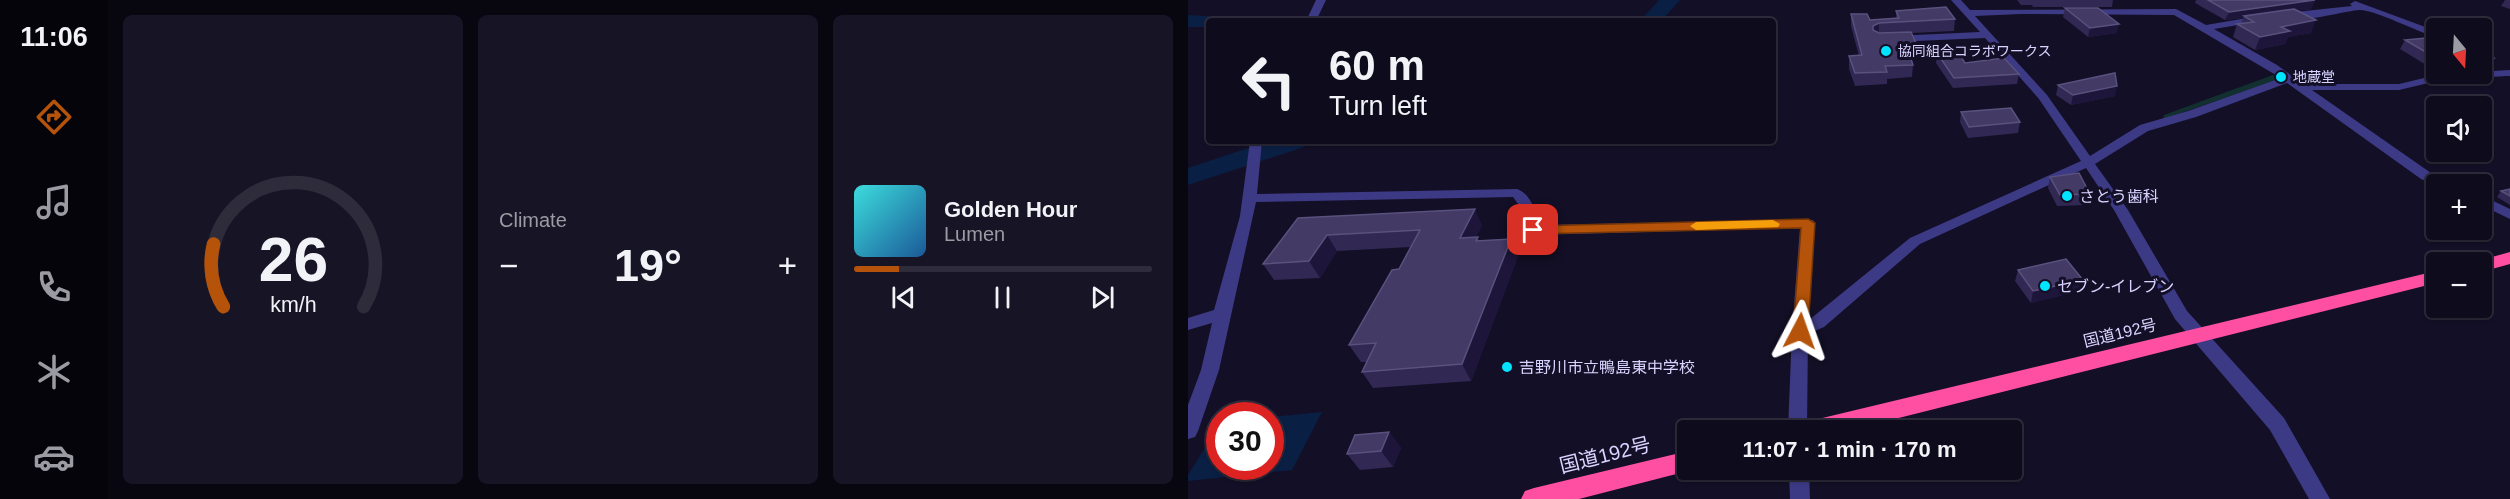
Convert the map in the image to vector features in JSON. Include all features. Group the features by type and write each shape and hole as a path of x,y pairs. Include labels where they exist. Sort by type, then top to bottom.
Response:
{"highway":[{"path":"2492,263 2510,258"},
{"name":"国道192号","path":"1855,420 2426,280"},
{"name":"国道192号","path":"1534,499 1677,464"}],"street":[{"path":"1312,18 1321,0"},
{"path":"1956,0 2043,97 2121,210 2181,315 2277,424 2320,499"},
{"path":"2012,0 2021,11"},
{"path":"2172,0 2176,12"},
{"path":"2344,0 2426,30"},
{"path":"2204,28 2272,17 2319,14 2364,7"},
{"path":"1968,13 2176,12 2290,78 2426,174"},
{"path":"1878,40 1986,35"},
{"path":"2492,64 2508,73"},
{"path":"2301,87 2399,87 2441,77 2508,73"},
{"path":"1800,331 1818,323 1915,241 2089,162 2144,128 2192,114 2290,78"},
{"path":"1188,431 1210,370 1228,284 1251,198 1251,165 1254,144"},
{"path":"1251,198 1517,193 1528,208 1533,230 1808,223 1800,331 1798,420"},
{"path":"2492,205 2510,215"},
{"path":"1188,324 1223,313"},
{"path":"1799,480 1800,499"}],"green space":[{"path":"2273,75 2280,79 2163,119 2164,115"}],"water":[{"path":"1322,412 1292,470 1284,471 1284,416"},
{"path":"1206,446 1206,479 1188,481 1188,475"}],"building":[{"path":"2208,0 2315,0 2229,12"},
{"path":"1946,7 1955,19 1879,23 1873,26 1873,30 1879,33 1911,32 1916,43 1906,44 1913,65 1885,66 1887,72 1855,73 1849,56 1862,55 1851,14 1867,14 1870,20 1899,18 1896,11"},
{"path":"2065,8 2098,8 2119,24 2090,28"},
{"path":"2294,9 2316,20 2281,27 2290,31 2260,37 2237,24 2254,22 2244,16"},
{"path":"2426,38 2426,52 2405,40"},
{"path":"1958,52 1965,63 2004,58 2019,74 1954,78 1937,53"},
{"path":"2115,73 2117,86 2073,95 2058,85"},
{"path":"2011,108 2020,122 1969,127 1961,112"},
{"path":"2079,173 2090,194 2060,195 2050,177"},
{"path":"2510,189 2510,196 2501,191"},
{"path":"1475,209 1460,238 1478,237 1476,241 1511,239 1462,364 1362,372 1376,343 1349,345 1392,270 1399,269 1420,230 1327,235 1309,261 1263,264 1298,218"},
{"path":"2066,259 2083,280 2033,291 2018,270"},
{"path":"1389,432 1381,451 1347,454 1355,435"}],"waterway":[{"path":"1653,18 1670,0"},
{"path":"1188,21 1206,21"},
{"path":"1188,177 1286,144"}],"slow traffic":[{"path":"1696,226 1773,224"}],"place":[{"name":"協同組合コラボワークス","path":"1886,51"},
{"name":"地蔵堂","path":"2281,77"},
{"name":"さとう歯科","path":"2067,196"},
{"name":"セブン-イレブン","path":"2045,286"},
{"name":"吉野川市立鴨島東中学校","path":"1507,367"}],"route":[{"path":"1533,230 1808,223 1800,331"}]}
